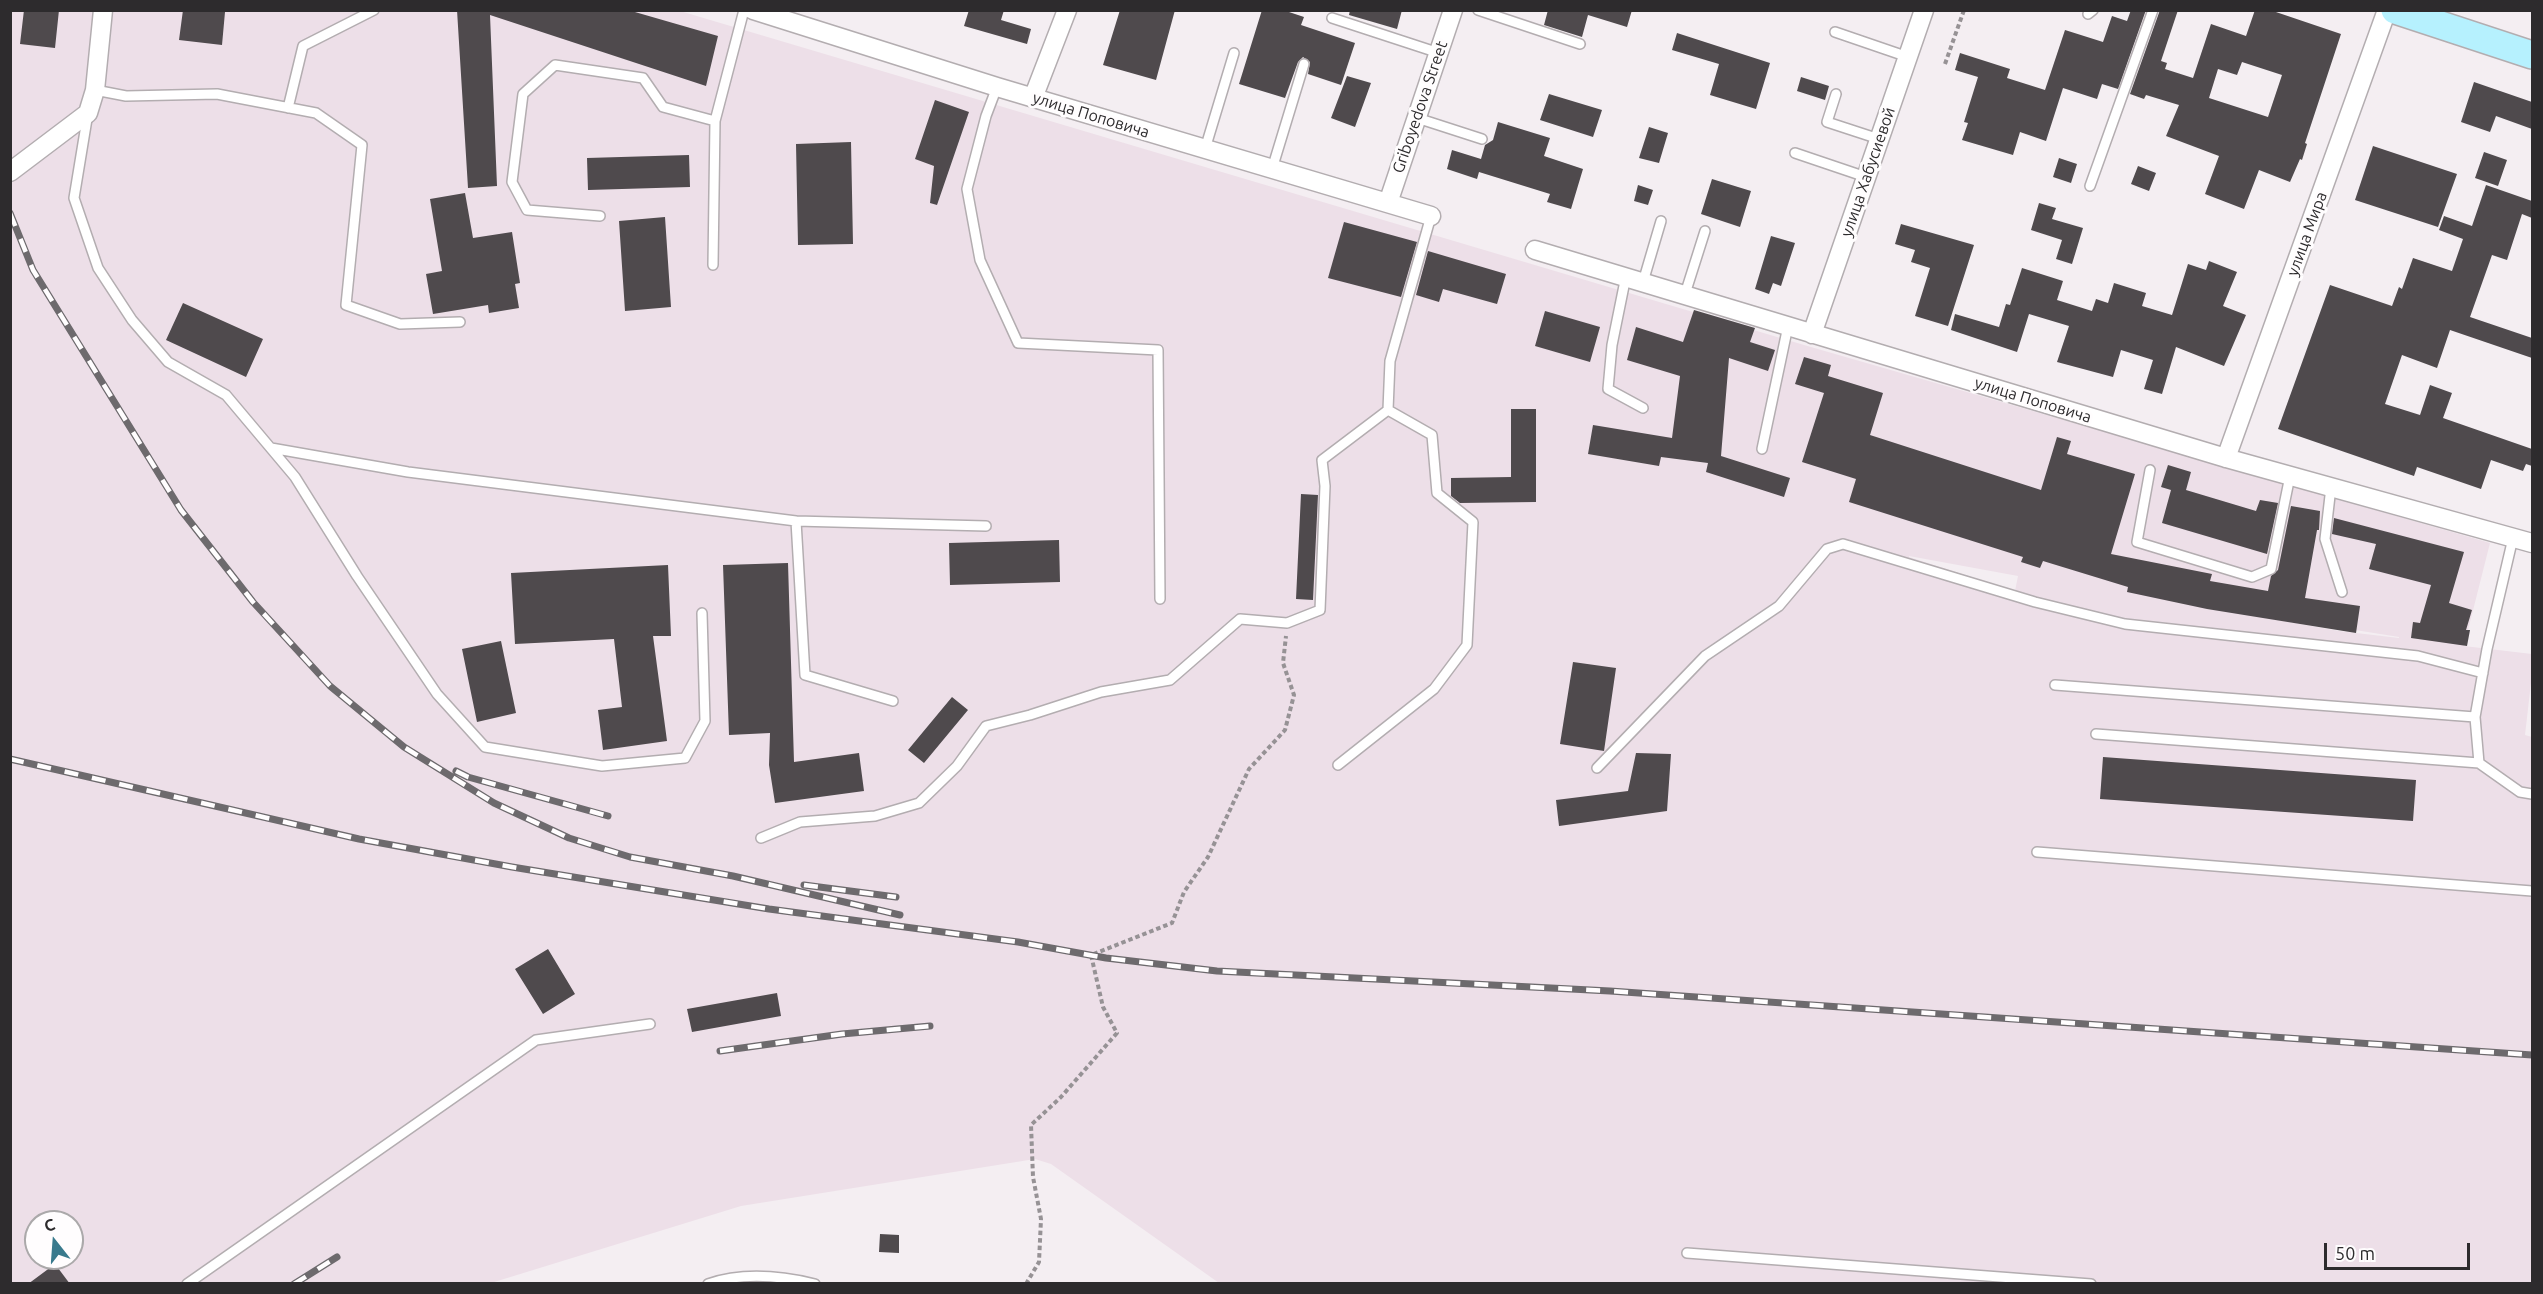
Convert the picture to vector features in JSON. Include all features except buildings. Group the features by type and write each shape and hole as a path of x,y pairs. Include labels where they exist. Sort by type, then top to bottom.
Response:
{"main road":[{"path":"2395,10 2532,55"}],"street":[{"path":"10,172 88,113 95,90 103,10"},
{"name":"улица Поповича","path":"753,10 996,87 1431,216"},
{"path":"1033,98 1066,10"},
{"name":"Griboyedova Street","path":"1388,203 1453,10"},
{"name":"улица Хабусиевой","path":"1812,334 1924,10"},
{"name":"улица Мира","path":"2226,458 2387,10"},
{"name":"улица Поповича","path":"1535,249 2226,458 2532,542"}],"lane":[{"path":"288,108 303,46 374,10"},
{"path":"713,265 715,121 744,10"},
{"path":"1478,10 1580,44"},
{"path":"2090,186 2153,10"},
{"path":"1332,18 1438,53"},
{"path":"1835,32 1908,57"},
{"path":"1205,149 1234,53"},
{"path":"1272,169 1304,64"},
{"path":"600,216 527,210 512,182 523,94 555,65 643,78 663,107 715,121"},
{"path":"996,87 967,189 981,261 1018,343 1158,350 1160,599"},
{"path":"95,90 126,96 217,94 316,113 362,145 346,305 400,324 460,322"},
{"path":"1836,94 1827,122 1879,139"},
{"path":"88,113 74,198 98,268 132,320 168,362 226,395 295,477 357,576 437,694 485,747 602,766 685,758 705,721 702,613"},
{"path":"1417,118 1482,139"},
{"path":"1795,153 1866,177"},
{"path":"1388,410 1390,361 1431,216"},
{"path":"1643,408 1608,389 1612,345 1634,279 1661,221"},
{"path":"1685,294 1705,231"},
{"path":"1762,449 1788,326"},
{"path":"761,838 800,822 875,816 919,804 957,766 986,726 1030,715 1101,692 1170,680 1240,619 1287,623 1320,609 1325,486 1322,460 1388,410"},
{"path":"1338,765 1434,689 1467,645 1473,522 1437,493 1432,435 1388,410"},
{"path":"271,448 408,472 796,521 986,526"},
{"path":"2150,470 2138,542 2252,577 2271,569 2290,476"},
{"path":"2331,487 2325,539 2342,592"},
{"path":"796,521 805,675 893,701"},
{"path":"2479,763 2475,717 2513,538"},
{"path":"1597,768 1705,656 1779,606 1827,549 1843,544 2035,602 2126,624 2418,656 2483,673"},
{"path":"2055,685 2475,717"},
{"path":"2096,734 2479,763 2520,792 2532,794"},
{"path":"2037,852 2532,891"},
{"path":"187,1284 536,1040 650,1024"},
{"path":"1687,1253 2091,1284"},
{"path":"708,1284 791,1278 816,1284"}],"path":[{"path":"1945,64 1964,10"},
{"path":"1026,1284 1039,1262 1041,1219 1033,1177 1031,1125 1061,1097 1117,1033 1103,1007 1091,955 1172,923 1184,892 1208,857 1249,769 1286,730 1294,695 1283,663 1287,623"}],"shaded area":[{"path":"10,11 680,11 1804,345 2490,543 2464,646 2532,654 2525,735 2532,737 2532,1283 1219,1283 1051,1164 1035,1159 741,1206 491,1283 11,1283","holes":["1909,556 2018,576 2015,591","2168,600 2399,637 2399,638 2339,631"]}],"railway":[{"path":"10,213 33,270 181,510 253,602 330,686 404,747 494,803 569,838 630,857 733,876 900,915"},
{"path":"10,759 359,839 512,867 769,909 1018,942 1106,958 1217,971 1610,991 2532,1055"},
{"path":"456,771 468,777 608,816"},
{"path":"804,885 896,897"},
{"path":"720,1051 842,1034 930,1026"},
{"path":"294,1284 337,1257"}]}
